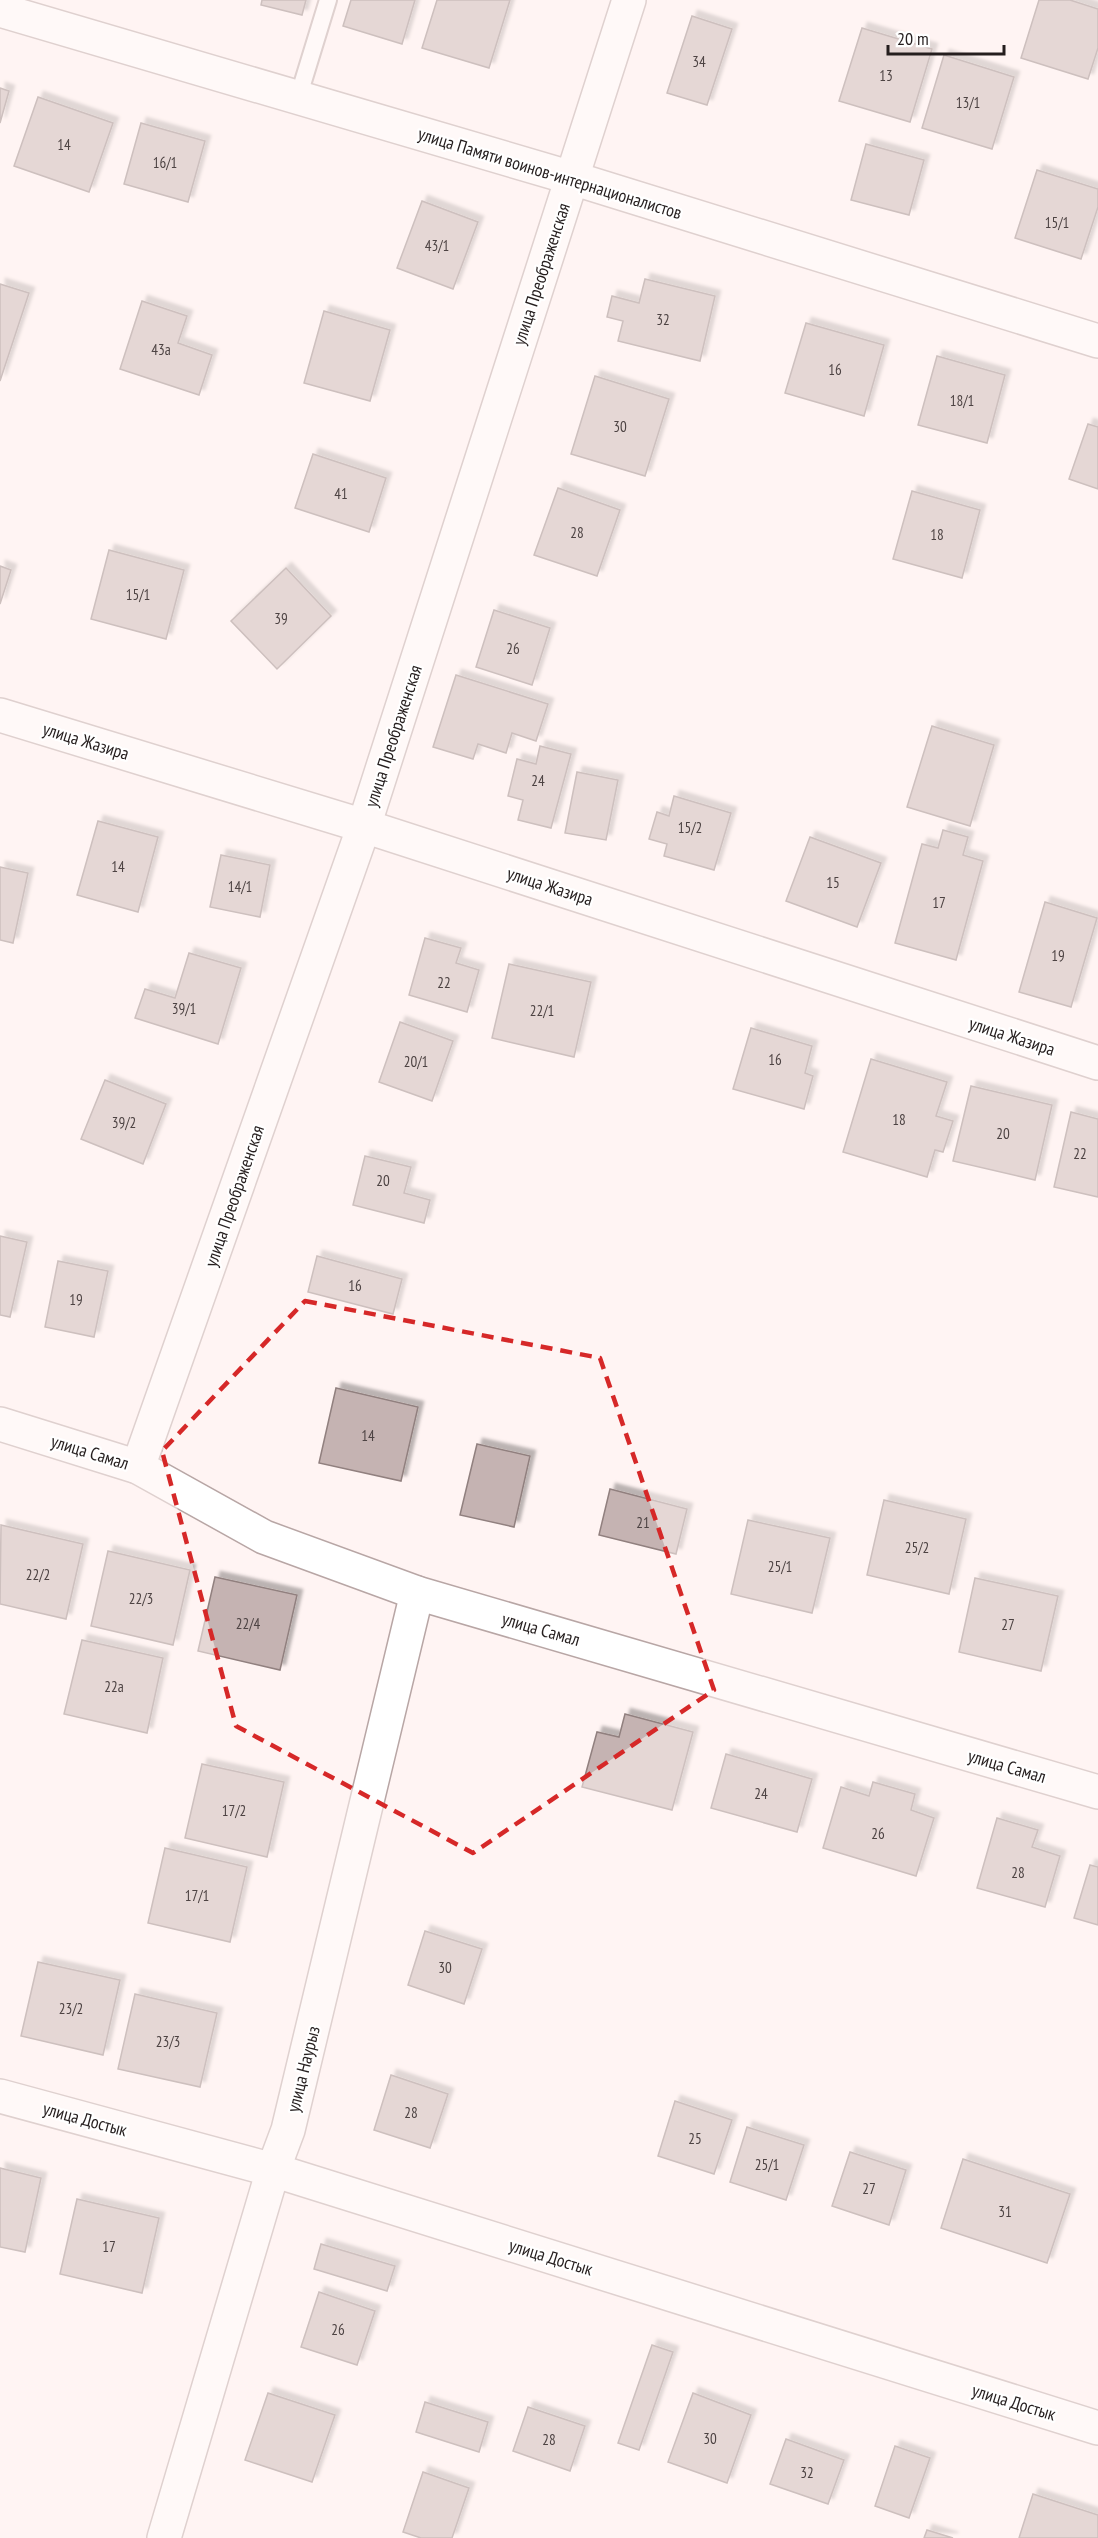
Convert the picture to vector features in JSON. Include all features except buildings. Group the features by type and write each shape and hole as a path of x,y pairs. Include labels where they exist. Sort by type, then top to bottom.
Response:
{"street":[{"name":"улица Преображенская","path":"138,1467 364,826 629,0"},
{"name":"улица Памяти воинов-интернационалистов","path":"0,10 572,178 1098,341"},
{"name":"улица Жазира","path":"0,715 364,826 1098,1063"},
{"name":"улица Самал","path":"0,1424 138,1467 264,1537 417,1593 1098,1792"},
{"name":"улица Наурыз","path":"164,2538 273,2170 288,2130 417,1593"},
{"name":"улица Достык","path":"0,2096 273,2170 1098,2428"}],"lane":[{"path":"298,98 328,0"}],"highlighted area":[{"path":"305,1301 600,1358 714,1690 473,1853 236,1726 162,1451"}]}
